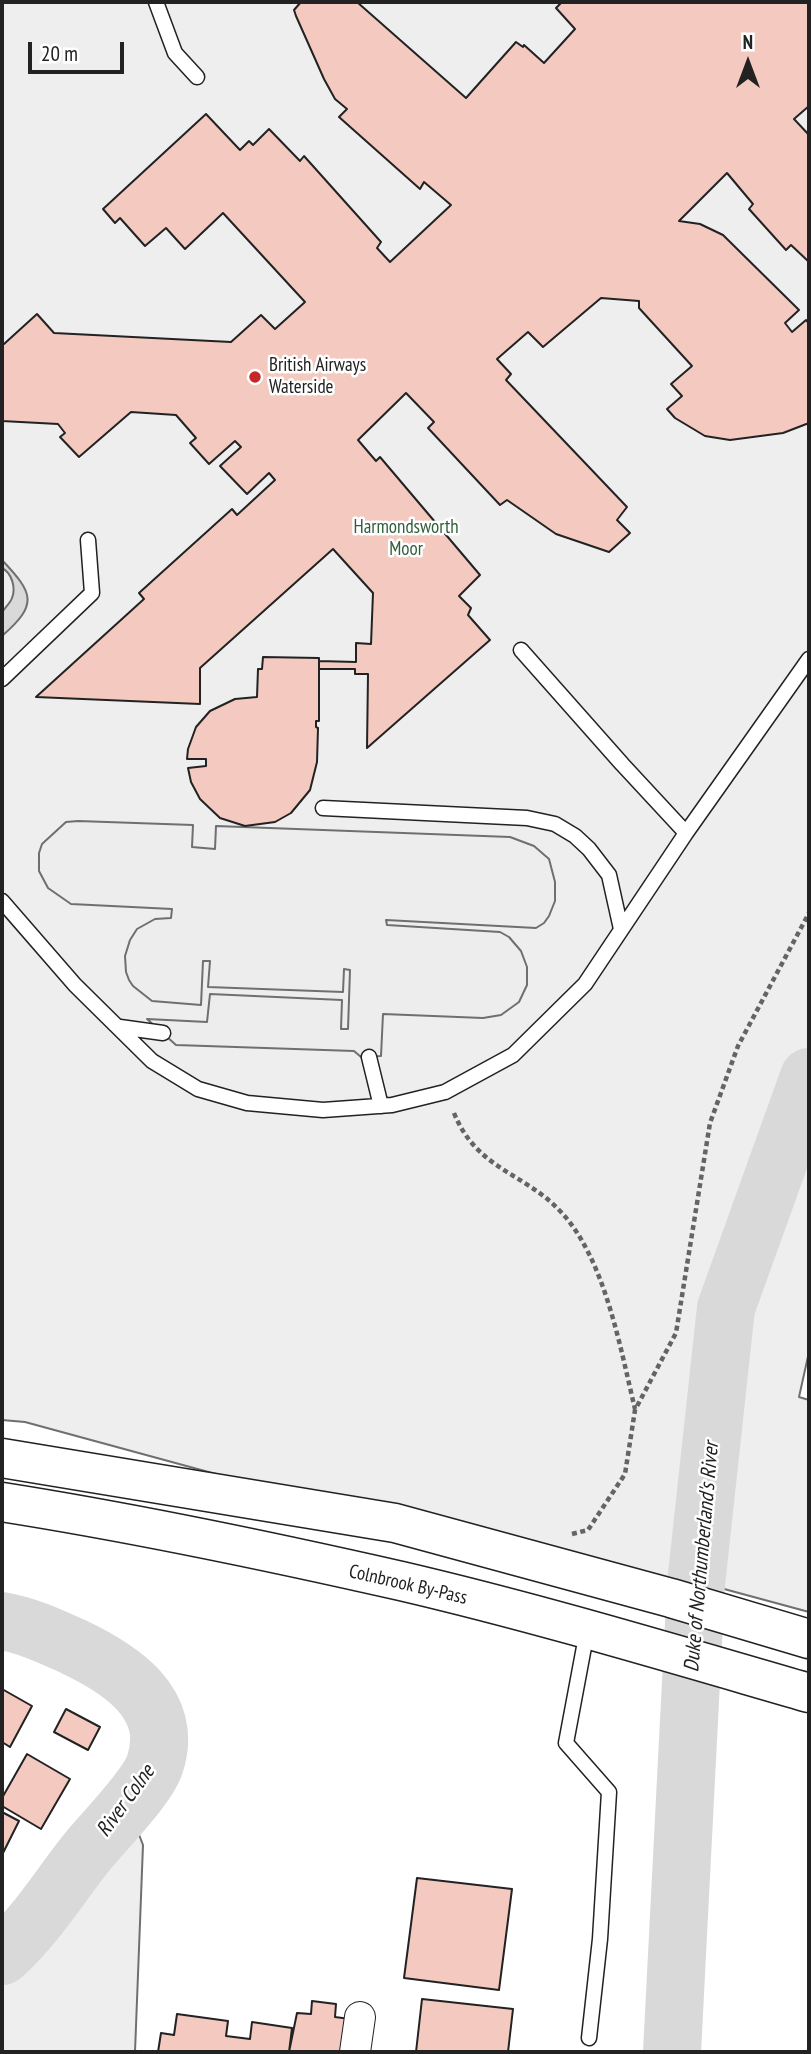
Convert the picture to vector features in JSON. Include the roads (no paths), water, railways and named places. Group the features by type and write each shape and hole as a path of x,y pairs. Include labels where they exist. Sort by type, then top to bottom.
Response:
{"highway":[{"path":"2,1458 396,1523 671,1598 809,1639"},
{"name":"Colnbrook By-Pass","path":"2,1502 401,1581 809,1693"}],"street":[{"path":"355,2052 360,2017"}],"lane":[{"path":"156,2 175,53 197,77"},
{"path":"2,679 92,593 88,540"},
{"path":"521,650 686,833"},
{"path":"2,901 75,985 152,1061 198,1089 247,1103 323,1110 381,1106 445,1092 513,1055 585,984 686,833 809,659"},
{"path":"323,808 527,818 555,824 575,836 589,849 609,875 621,929"},
{"path":"120,1027 163,1033"},
{"path":"369,1057 381,1106"},
{"path":"587,1630 566,1743 609,1792 600,1939 589,2038"}],"waterway":[{"name":"Duke of Northumberland's River","path":"672,2052 696,1584 726,1308 809,1077"},
{"name":"River Colne","path":"2,1621 29,1628 72,1646 108,1665 124,1677 139,1690 150,1706 157,1723 159,1742 155,1764 144,1784 87,1852 36,1920 2,1956"}],"place":[{"name":"British Airways Waterside","path":"255,377"}],"park label":[{"name":"Harmondsworth Moor","path":"406,539"}]}
